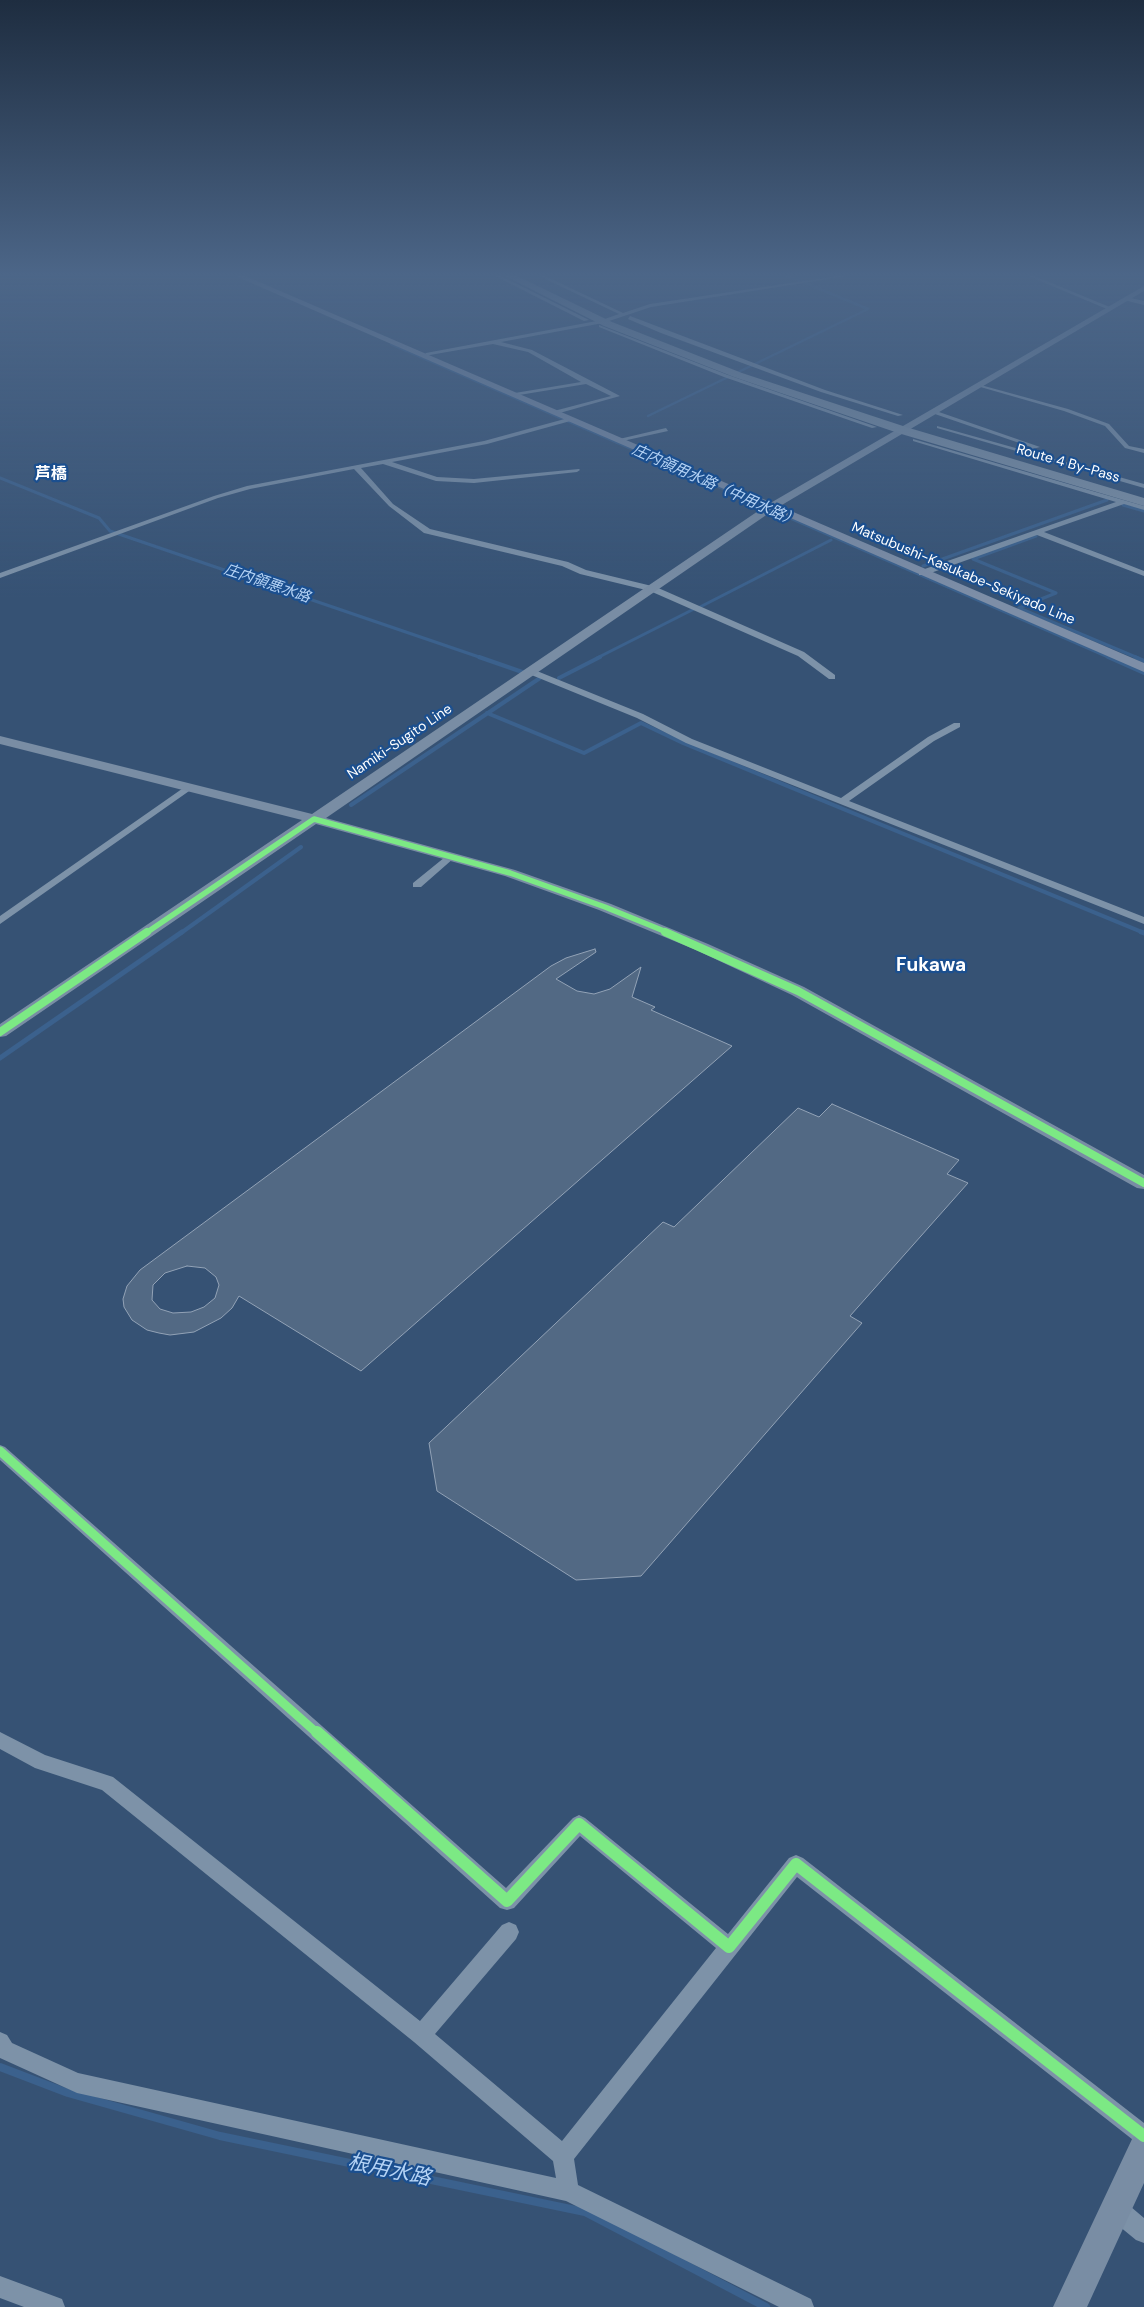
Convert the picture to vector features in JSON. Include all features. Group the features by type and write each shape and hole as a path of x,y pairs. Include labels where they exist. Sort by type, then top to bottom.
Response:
{"highway":[{"name":"Route 4 By-Pass","path":"756,383 808,402 908,427 967,438 1144,492"},
{"name":"Route 4 By-Pass","path":"794,383 980,456 1144,502"}],"main road":[{"name":"Matsubushi-Kasukabe-Sekiyado Line","path":"488,383 1144,668"}],"street":[{"path":"516,395 585,383"},
{"path":"556,412 617,396 590,383"},
{"name":"Namiki-Sugito Line","path":"314,819 532,672 771,507 979,384"},
{"path":"979,384 1066,410 1107,425 1127,447 1144,451"},
{"path":"827,395 900,415"},
{"path":"808,402 874,427"},
{"path":"934,412 1037,446 1024,451"},
{"path":"0,576 216,497 249,488 355,466 485,443 572,419"},
{"path":"939,427 967,438 1024,451 1144,486"},
{"path":"618,440 666,430"},
{"path":"914,440 980,456 1144,508"},
{"path":"382,461 436,478 474,480 577,470"},
{"path":"355,466 391,505 427,531 565,564 583,572 652,589 800,654 832,677"},
{"path":"922,573 1123,502"},
{"path":"1036,532 1144,574"},
{"path":"532,672 640,716 689,741 1144,921"},
{"path":"842,802 931,739 957,725"},
{"path":"0,740 314,819 450,856 510,873 604,907 702,947 798,991 1144,1183"},
{"path":"0,922 188,787"},
{"path":"0,1032 314,819"},
{"path":"417,884 450,856"},
{"path":"0,1451 507,1901 579,1824 729,1947"},
{"path":"0,1740 41,1762 107,1783 421,2035 564,2156 568,2191"},
{"path":"564,2156 796,1864 1144,2136"},
{"path":"421,2035 509,1932"},
{"path":"0,2042 5,2050 77,2083 568,2191 803,2307"},
{"path":"1070,2307 1144,2148"},
{"path":"1116,2209 1144,2232"},
{"path":"0,2287 54,2307"}],"building":[{"path":"595,949 596,952 556,979 577,991 594,994 610,989 641,967 632,997 655,1007 651,1010 732,1046 361,1371 239,1296 232,1308 221,1318 194,1332 170,1335 159,1333 147,1330 132,1320 124,1307 123,1299 127,1286 140,1270 551,966 566,958","holes":["187,1266 205,1268 216,1277 219,1285 215,1298 204,1307 191,1312 173,1313 160,1309 152,1300 153,1285 165,1273"]},
{"path":"832,1104 959,1160 947,1174 968,1183 850,1316 862,1323 641,1576 576,1580 437,1491 429,1443 663,1222 674,1227 798,1108 819,1117"}],"waterway":[{"name":"庄内領用水路（中用水路）","path":"480,383 618,443"},
{"path":"648,416 717,383"},
{"name":"庄内領用水路（中用水路）","path":"616,442 1110,658"},
{"name":"庄内領悪水路","path":"0,478 99,518 110,531 482,658"},
{"path":"923,566 1107,500"},
{"path":"1123,505 1144,511"},
{"path":"1036,536 973,559 1056,593 1019,608 1138,658"},
{"path":"698,608 831,540"},
{"path":"597,658 694,609"},
{"name":"庄内領悪水路","path":"479,657 528,674"},
{"path":"559,678 600,657"},
{"name":"庄内領用水路（中用水路）","path":"1108,657 1144,673"},
{"path":"1135,657 1144,661"},
{"path":"488,713 540,678"},
{"path":"351,805 488,713"},
{"path":"488,713 584,753 641,723 683,743 1144,933 1141,932"},
{"path":"181,933 301,847"},
{"path":"0,1058 182,932"},
{"name":"根用水路","path":"0,2067 68,2093 220,2136 585,2212 766,2307"}],"cycle path":[{"path":"0,1032 314,819 510,873 605,907 702,947 798,991 1144,1183"},
{"path":"0,1451 507,1901 579,1824 729,1947 796,1864 1144,2136"}],"district":[{"name":"芦橋","path":"51,475"},
{"name":"Fukawa","path":"931,966"}]}
